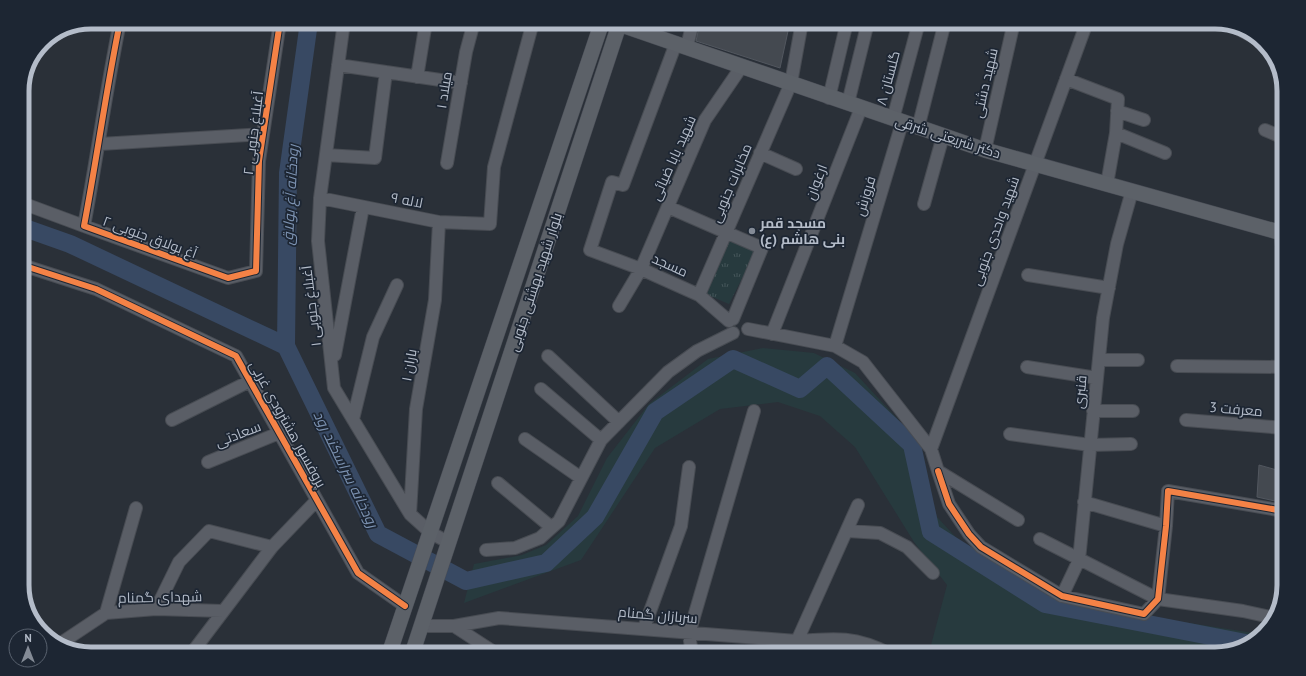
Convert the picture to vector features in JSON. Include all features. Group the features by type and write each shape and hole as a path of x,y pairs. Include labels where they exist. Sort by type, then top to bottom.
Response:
{"main road":[{"name":"بلوار شهید بهشتی جنوبی","path":"406,603 600,29"},
{"name":"بلوار شهید بهشتی جنوبی","path":"421,626 615,29"},
{"name":"دکتر شریعتی شرقی","path":"636,29 682,44 829,98 985,150 1132,191 1277,227"},
{"path":"391,647 406,603"},
{"path":"414,647 421,626"}],"street":[{"name":"آغ بولاق جنوبی ۲","path":"119,29 107,83 100,144 84,226 228,278 256,271"},
{"name":"آغبلاغ جنوبی ۲","path":"256,271 259,161 279,29"},
{"name":"آغبلاغ جنوبی ۱","path":"343,29 320,198 318,241 333,367 334,388 410,514 428,540 446,548"},
{"path":"418,76 425,29"},
{"name":"میلاد ۱","path":"447,164 461,83 473,29"},
{"name":"لاله ۹","path":"320,198 440,222 490,224 494,167 531,29"},
{"path":"682,44 690,29"},
{"name":"مخابرات جنوبی","path":"698,295 791,83 801,29"},
{"path":"829,98 846,29"},
{"name":"ارغوان","path":"772,334 854,106 867,29"},
{"name":"گلستان ۸","path":"898,121 918,29"},
{"path":"918,128 943,29"},
{"name":"شهید دشتی","path":"985,150 1012,29"},
{"name":"شهید واحدی جنوبی","path":"931,449 1084,29"},
{"name":"مسجد","path":"682,44 623,185 612,182 590,250 641,269 698,295 731,320"},
{"path":"338,65 461,83"},
{"name":"شهيد بابا ضيائی","path":"619,306 641,269 705,120 742,66"},
{"path":"326,155 375,158 386,72"},
{"path":"1066,79 1118,99 1116,133 1107,184"},
{"path":"1117,111 1144,120"},
{"name":"فروزش","path":"835,346 898,121"},
{"path":"1265,130 1277,135"},
{"path":"1116,133 1165,153"},
{"path":"100,144 263,134"},
{"path":"924,204 943,136"},
{"path":"760,153 796,168"},
{"name":"قنبری","path":"1062,596 1079,560 1103,318 1117,244 1132,191"},
{"path":"29,206 84,226"},
{"path":"668,206 762,248 728,327 733,334"},
{"path":"333,367 363,207"},
{"name":"باران ۱","path":"410,514 416,410 435,300 440,222"},
{"name":"پروفسور هشترودی غربی","path":"29,267 96,289 236,356 358,573 406,603"},
{"path":"1028,275 1109,288"},
{"path":"353,419 373,337 397,285"},
{"path":"731,320 744,321 748,329"},
{"path":"748,329 835,346 863,362 931,449 949,504 969,534 981,547 1062,596 1144,614 1158,599 1166,526 1168,491 1277,510"},
{"path":"486,550 515,548 540,538 559,521 601,440 668,372 697,352 733,334 742,336 747,333 748,329"},
{"path":"548,356 619,422"},
{"path":"1099,360 1138,360"},
{"path":"1177,366 1277,367"},
{"path":"1027,367 1097,378"},
{"path":"172,420 250,381"},
{"path":"541,389 601,440"},
{"path":"691,647 689,634 754,411"},
{"path":"1094,412 1133,411"},
{"name":"معرفت 3","path":"1186,420 1277,427"},
{"name":"سعادتی","path":"208,462 279,433"},
{"path":"1010,434 1090,446 1131,444"},
{"path":"525,439 581,478"},
{"path":"644,628 681,526 689,467"},
{"path":"938,471 1018,520"},
{"path":"498,483 551,527"},
{"path":"196,647 272,547 317,500"},
{"path":"1084,502 1166,526"},
{"path":"797,641 848,531 858,505"},
{"path":"106,613 136,508"},
{"path":"156,609 179,562 209,531 272,547"},
{"path":"848,531 880,533 907,547 933,573"},
{"path":"1040,539 1158,599 1243,611 1269,617"},
{"name":"شهدای گمنام","path":"63,641 106,613 156,609 223,611"},
{"name":"سربازان گمنام","path":"421,626 454,626 499,618 644,628 689,634 797,641 841,638 871,644 877,647"},
{"path":"454,626 486,647"}],"green space":[{"path":"729,235 757,249 729,304 703,293"},
{"path":"763,348 814,353 855,373 915,438 937,517 964,546 1048,601 1254,633 1246,639 1231,645 1215,647 935,647 931,645 947,585 914,542 855,447 820,416 778,402 720,409 655,448 581,560 464,603 474,564 522,555 546,545 578,516 607,458 649,404 708,359"}],"building":[{"path":"699,29 788,29 780,68 696,41"},
{"path":"1259,465 1277,470 1277,501 1257,497"}],"waterway":[{"name":"رودخانه آغ بولاق","path":"286,346 288,173 308,29"},
{"name":"رودخانه سراسکند رود","path":"29,229 70,244 286,346 378,534 466,581 546,563 595,517 655,412 733,359 800,389 827,366 912,445 931,532 1045,604 1240,642"}],"cycle path":[{"path":"119,29 84,226 228,278 256,271 259,161 279,29"},
{"path":"29,267 96,289 236,356 358,573 405,606"},
{"path":"938,471 949,504 969,534 981,547 1062,596 1144,614 1158,599 1166,526 1168,491 1277,510"}],"place":[{"name":"مسجد قمر بنی هاشم (ع)","path":"752,231"}]}
